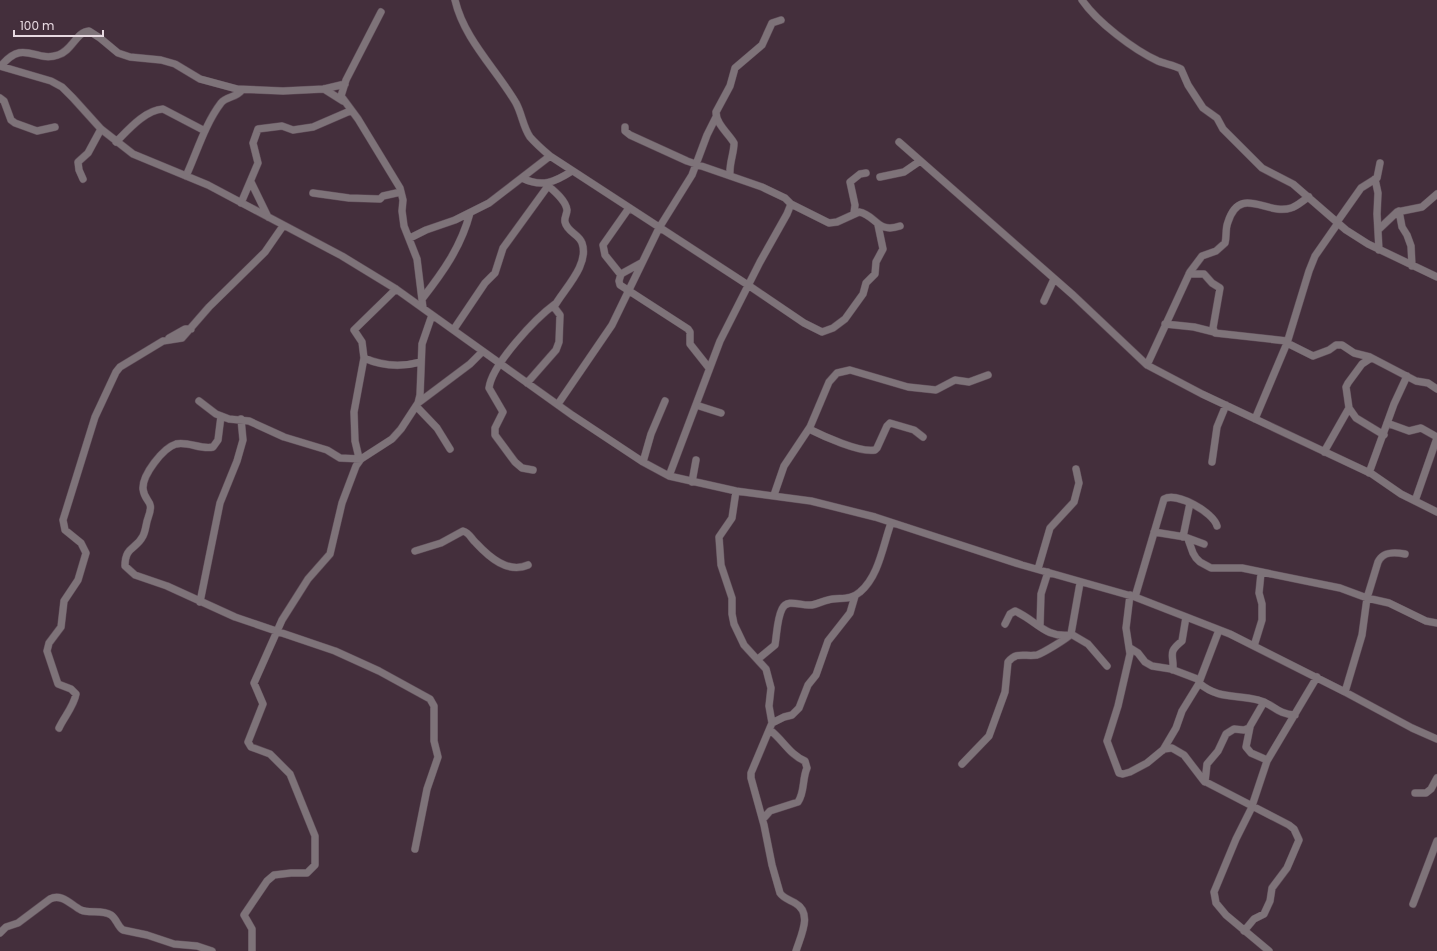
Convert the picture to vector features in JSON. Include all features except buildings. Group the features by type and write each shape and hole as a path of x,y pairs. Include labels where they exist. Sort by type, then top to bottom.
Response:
{"street":[{"path":"455,0 460,18 474,42 515,102 527,132 537,145 572,171 748,285 782,309 817,330 822,332 833,328 851,313 856,302 863,294 866,283 875,274 876,262 884,247 878,225"},
{"path":"1082,0 1102,23 1129,42 1136,50 1160,62 1181,69 1200,103 1216,118 1223,129 1234,141 1250,154 1262,168 1294,184 1337,222 1379,250 1437,277"},
{"path":"380,12 341,95 350,111 358,119 401,192 403,219 416,258 423,308"},
{"path":"558,404 602,342 612,325 627,291 659,228 697,164 720,103 730,86 735,68 762,45 772,23 781,20"},
{"path":"345,84 324,88 283,91 242,90 200,79 169,62 123,55 90,31 82,34 69,50 61,54 49,57 24,52 9,57 0,66 41,77 62,87 101,129 132,154 186,176 241,203 342,256 396,289 454,329 482,352 642,462 670,476 736,491 812,501 911,528 1080,583 1133,596 1220,630 1317,677 1412,728 1437,739"},
{"path":"324,88 343,101"},
{"path":"186,176 205,131 221,103 234,97 242,90"},
{"path":"0,98 4,101 11,120 15,123 37,131 55,127"},
{"path":"116,142 132,127 157,109 163,109 205,131"},
{"path":"241,203 259,161 253,143 258,129 282,126 293,130 313,127 350,111"},
{"path":"716,117 734,143 734,152 729,164 730,175"},
{"path":"625,127 625,131 630,135 697,164 730,175 785,198 791,204 829,223 837,222 859,212 865,214 878,225 889,229 900,226"},
{"path":"83,179 79,170 78,162 88,153 101,129"},
{"path":"899,142 1054,279 1147,365 1202,394 1369,473 1401,494 1437,512"},
{"path":"410,238 470,213 497,198 550,156"},
{"path":"880,177 904,172 920,161"},
{"path":"1255,419 1287,342 1304,284 1315,256 1361,188 1375,179 1379,174 1380,163"},
{"path":"454,329 485,283 495,273 503,248 547,185 572,171"},
{"path":"854,213 855,205 850,182 860,174 866,173"},
{"path":"522,178 547,185 564,202 567,211 565,222 567,227 581,241 583,249 580,266 575,276 555,304 534,322 500,364 491,378 489,388 503,412 494,428 495,435 515,462 522,468 533,470"},
{"path":"1375,179 1378,193 1379,250"},
{"path":"251,182 268,218"},
{"path":"313,193 348,198 380,199 383,196 401,192"},
{"path":"1378,230 1387,219 1399,211 1422,207 1437,194"},
{"path":"1147,365 1189,274 1202,256 1216,252 1225,243 1227,223 1232,211 1238,205 1257,203 1271,207 1288,209 1292,208 1309,196"},
{"path":"670,476 720,341 791,204"},
{"path":"621,275 606,256 603,245 629,208"},
{"path":"1399,211 1402,227 1411,246 1412,266"},
{"path":"422,299 448,264 464,233 470,213"},
{"path":"58,728 66,712 72,705 76,694 71,689 58,684 47,652 49,643 61,627 64,601 78,580 86,553 81,543 65,530 64,516 71,499 96,414 116,372 120,367 166,341 182,338 209,307 265,252 283,226"},
{"path":"641,263 624,271 621,275 619,283 627,291 688,329 690,332 690,344 709,368"},
{"path":"1189,274 1204,274 1221,289 1214,332"},
{"path":"1044,301 1054,279"},
{"path":"360,459 355,441 354,412 364,358 362,342 354,329 396,289"},
{"path":"527,383 556,350 559,342 560,315 554,309 555,304"},
{"path":"252,951 252,929 244,915 267,881 274,875 307,873 315,866 315,836 290,774 270,754 251,747 248,742 262,704 254,683 282,620 308,579 330,554 334,543 342,503 360,459 392,438 401,429 417,404 420,395 423,339 432,315"},
{"path":"1165,324 1194,327 1222,334 1287,342 1314,356 1329,350 1336,345 1342,345 1351,352 1371,358 1437,389"},
{"path":"417,404 470,364 482,352"},
{"path":"364,358 382,365 408,365 421,362"},
{"path":"1371,358 1362,364 1348,383 1347,403 1356,418 1384,435"},
{"path":"774,495 784,466 809,429 829,382 837,373 850,370 880,380 928,390 942,388 955,380 969,382 988,375"},
{"path":"1369,473 1394,404 1407,376"},
{"path":"199,401 212,413 249,421 284,437 327,450 340,458 360,459"},
{"path":"642,462 651,434 666,401"},
{"path":"417,404 437,428 450,449"},
{"path":"696,405 721,413"},
{"path":"1212,462 1217,427 1226,405"},
{"path":"1324,452 1349,408"},
{"path":"221,416 218,440 213,447 209,448 179,444 170,447 158,458 146,475 143,489 151,505 151,511 143,536 129,549 125,556 125,566 135,575 167,586 235,617 336,651 422,693 432,701 434,715 434,741 438,757 427,789 415,849"},
{"path":"200,602 220,503 237,461 243,440 241,420"},
{"path":"809,429 829,438 868,451 875,450 877,448 887,426 890,423 910,428 923,437"},
{"path":"1387,423 1409,431 1421,428 1437,437 1415,501"},
{"path":"692,482 696,460"},
{"path":"1038,570 1050,528 1074,502 1078,483 1076,469"},
{"path":"736,491 732,518 719,537 719,557 732,598 732,614 734,624 744,645 766,669 770,679 771,688 769,706 771,727 792,753 805,761 807,768 803,776 802,794 798,802 770,811 763,819"},
{"path":"1217,526 1214,517 1208,512 1190,503 1173,498 1164,499 1133,596 1126,628 1130,648 1118,706 1108,735 1108,746 1120,774 1130,772 1147,763 1162,751 1176,728 1182,711 1200,682 1220,630"},
{"path":"1190,503 1186,538 1192,553 1204,565 1215,568 1242,568 1340,588 1367,598 1389,603 1426,621 1437,622"},
{"path":"796,951 802,934 805,912 802,908 782,896 780,893 751,773 771,727 784,717 792,715 799,708 808,685 816,675 828,641 850,613 855,596 866,586 872,577 891,523"},
{"path":"415,551 441,542 462,531 469,534 480,547 505,566 519,568 528,565"},
{"path":"1154,532 1186,538 1204,544"},
{"path":"1345,692 1363,629 1363,617 1367,598 1380,558 1394,552 1405,554"},
{"path":"1040,626 1041,594 1048,572"},
{"path":"1254,646 1262,620 1262,604 1259,593 1261,572"},
{"path":"962,764 989,736 1005,692 1008,662 1016,655 1040,653 1066,640 1071,635 1080,583"},
{"path":"758,659 775,645 779,619 782,608 785,605 790,603 812,605 829,599 855,596"},
{"path":"1005,624 1013,611 1026,616 1057,636 1071,635 1088,644 1108,666"},
{"path":"1173,670 1171,654 1173,648 1183,638 1186,617"},
{"path":"1130,648 1138,653 1145,662 1152,666 1173,670 1200,682 1217,694 1243,697 1264,702 1280,713 1295,715"},
{"path":"1269,951 1244,931 1216,903 1214,892 1252,806 1267,760 1317,677"},
{"path":"1264,702 1250,727 1246,747 1251,753 1267,760"},
{"path":"1205,782 1207,764 1218,751 1228,732 1236,729 1247,730 1250,727"},
{"path":"1162,751 1172,748 1180,752 1205,782 1289,825 1294,829 1299,840 1287,868 1272,888 1270,901 1264,914 1254,918 1244,931"},
{"path":"1415,793 1426,793 1431,789 1437,778"},
{"path":"1413,904 1437,841"},
{"path":"0,933 6,927 18,923 50,899 56,897 66,900 83,911 93,910 112,916 122,930 147,935 174,944 197,946 212,951"}]}
